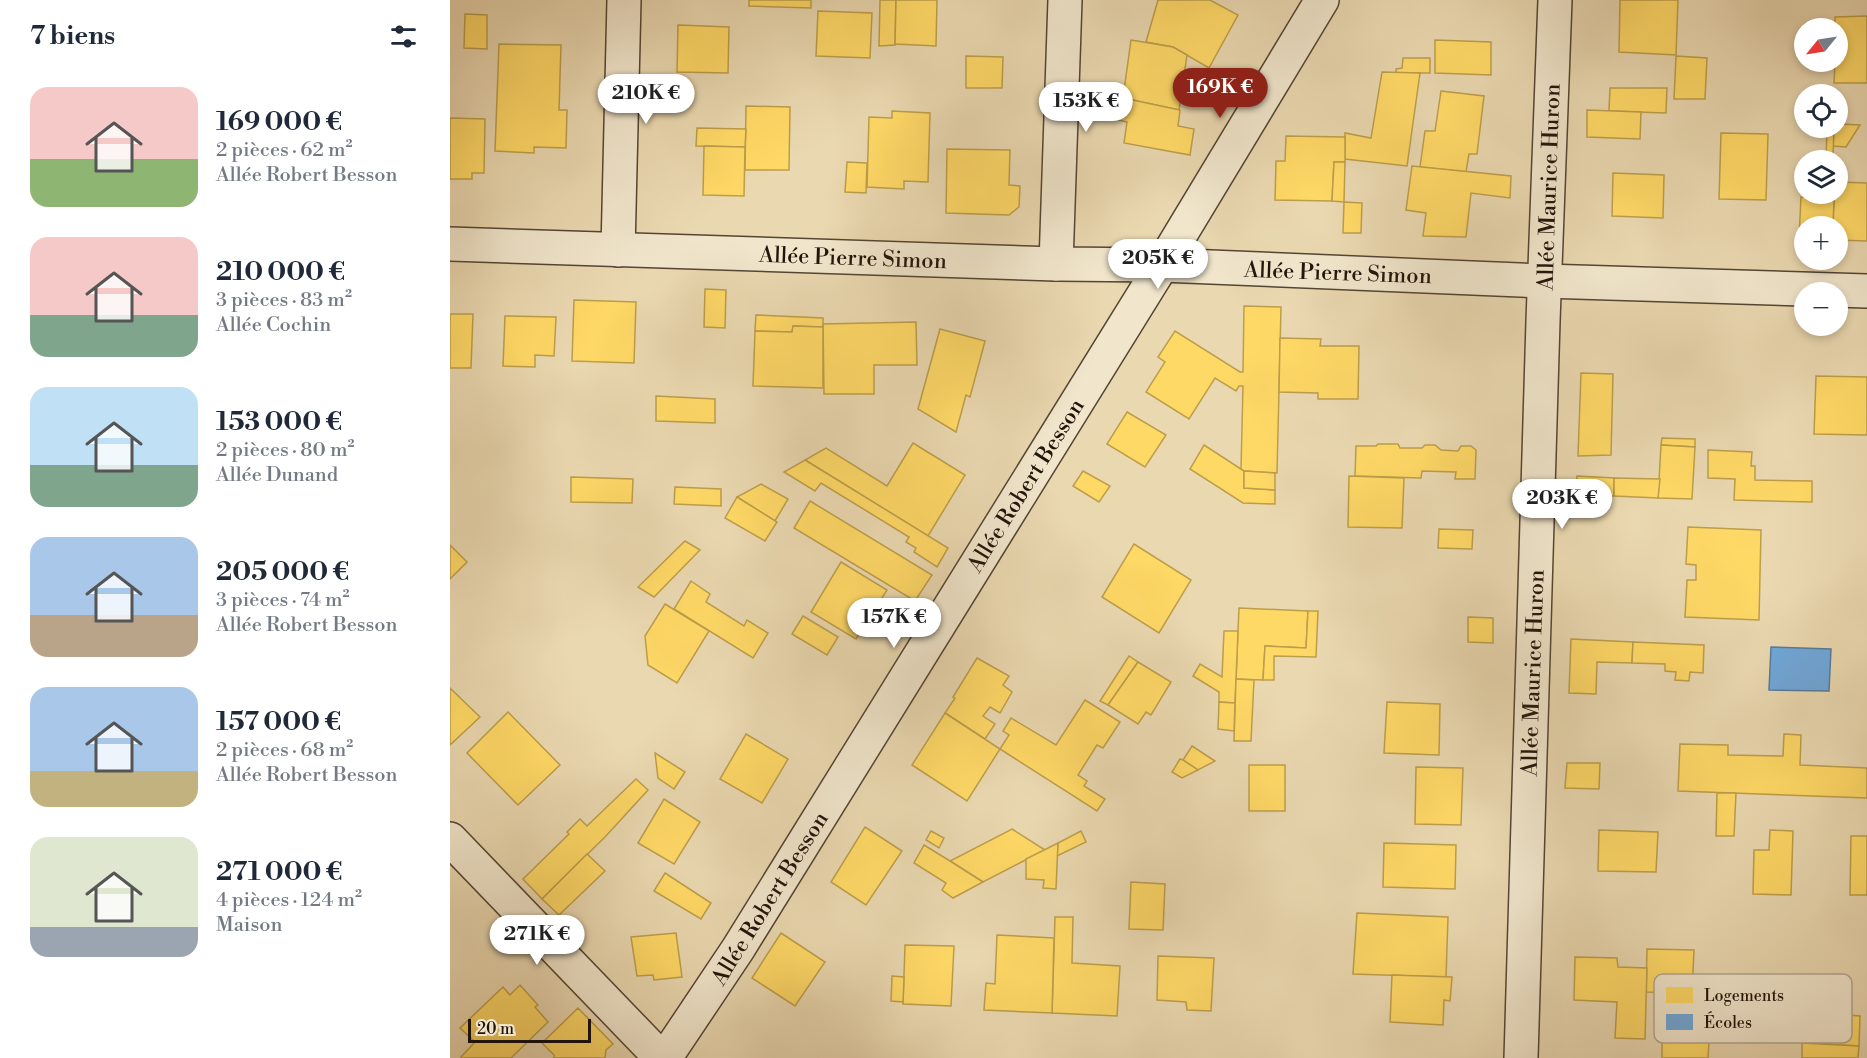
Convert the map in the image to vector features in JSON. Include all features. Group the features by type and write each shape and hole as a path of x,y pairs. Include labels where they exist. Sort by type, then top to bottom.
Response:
{"street":[{"path":"618,250 624,0"},
{"path":"1056,264 1065,0"},
{"name":"Allée Robert Besson","path":"663,1058 744,939 1162,265 1322,0"},
{"name":"Allée Maurice Huron","path":"1521,1058 1554,0"},
{"name":"Allée Pierre Simon","path":"450,244 1056,264 1162,265 1544,281 1867,291"},
{"path":"450,838 663,1058"}],"building: Logements":[{"path":"749,0 811,0 811,8 749,6"},
{"path":"880,0 896,0 895,45 879,46"},
{"path":"896,0 937,0 936,46 895,44"},
{"path":"1158,0 1210,0 1238,15 1209,68 1173,47 1146,42"},
{"path":"1620,0 1678,0 1676,55 1619,52"},
{"path":"818,11 872,13 870,58 816,56"},
{"path":"465,14 487,15 487,49 464,48"},
{"path":"1867,16 1867,83 1834,83 1835,72 1848,72 1848,18 1835,17"},
{"path":"678,25 729,27 728,73 677,72"},
{"path":"1131,40 1173,47 1187,55 1179,110 1123,98"},
{"path":"1435,40 1491,42 1491,75 1435,73"},
{"path":"499,44 561,45 559,110 567,110 566,148 534,147 534,153 495,151"},
{"path":"966,56 1003,57 1002,88 966,88"},
{"path":"1676,56 1707,58 1705,99 1674,99"},
{"path":"1403,58 1430,58 1430,73 1396,73 1396,69 1402,68"},
{"path":"1382,72 1420,73 1407,166 1345,159 1345,133 1371,138"},
{"path":"1610,88 1667,88 1666,113 1609,111"},
{"path":"1441,91 1484,96 1477,154 1469,154 1466,172 1420,167 1425,131 1435,131"},
{"path":"1123,98 1180,110 1178,126 1194,129 1190,155 1124,143 1127,122 1119,120"},
{"path":"746,106 790,107 789,170 745,170"},
{"path":"1587,110 1641,112 1640,139 1587,137"},
{"path":"892,111 930,113 928,182 904,181 904,189 867,187 869,117 892,118"},
{"path":"450,118 485,119 484,173 472,173 472,179 450,179"},
{"path":"1848,124 1860,125 1846,147 1833,146 1833,138 1848,138"},
{"path":"697,128 746,129 745,147 696,146"},
{"path":"1721,133 1768,134 1766,200 1719,199"},
{"path":"1286,136 1345,137 1345,162 1334,162 1332,201 1275,200 1276,161 1285,161"},
{"path":"1827,138 1834,138 1833,150 1826,150"},
{"path":"704,146 745,147 744,196 703,195"},
{"path":"947,149 1010,150 1009,185 1020,186 1019,207 1009,215 946,213"},
{"path":"847,162 867,163 866,193 845,192"},
{"path":"1334,162 1345,162 1344,202 1332,201"},
{"path":"1412,166 1511,176 1510,198 1471,193 1466,237 1423,236 1426,213 1406,210"},
{"path":"1613,173 1664,175 1663,218 1612,216"},
{"path":"1848,182 1867,183 1867,241 1848,240 1848,216 1833,216 1834,204 1848,204"},
{"path":"1344,202 1362,203 1361,233 1343,233"},
{"path":"1801,204 1834,204 1833,216 1800,216"},
{"path":"705,289 726,290 725,328 704,327"},
{"path":"574,300 636,302 634,363 572,361"},
{"path":"1244,306 1281,307 1277,473 1241,469 1243,386 1239,386 1236,391 1215,378 1189,419 1146,392 1165,362 1158,357 1175,331 1243,372"},
{"path":"450,314 473,314 471,368 450,368"},
{"path":"756,315 823,318 823,327 793,326 792,332 755,331"},
{"path":"505,316 556,317 554,356 535,355 535,367 503,366"},
{"path":"916,322 917,365 874,365 874,394 824,394 823,324"},
{"path":"793,326 823,327 823,388 753,386 755,331 792,332"},
{"path":"940,329 985,341 970,397 966,395 956,432 918,409"},
{"path":"1280,338 1321,339 1320,346 1359,346 1358,399 1318,399 1318,393 1279,392"},
{"path":"1581,373 1613,374 1611,455 1578,456"},
{"path":"1816,376 1867,377 1867,435 1814,434"},
{"path":"656,396 715,399 715,423 656,421"},
{"path":"1127,412 1166,435 1145,467 1107,444"},
{"path":"1662,438 1695,439 1695,447 1661,445"},
{"path":"913,443 965,475 928,536 805,460 826,448 887,486"},
{"path":"1378,444 1398,444 1400,448 1422,448 1425,445 1435,445 1441,450 1458,451 1461,446 1471,446 1476,450 1475,479 1455,479 1456,472 1422,471 1421,478 1355,476 1356,446 1376,446"},
{"path":"1204,445 1244,471 1244,488 1275,490 1275,504 1243,503 1190,469"},
{"path":"1661,445 1695,447 1692,499 1658,498"},
{"path":"1708,450 1752,452 1751,466 1755,466 1755,480 1812,481 1812,502 1734,500 1735,479 1708,478"},
{"path":"805,460 948,548 937,567 914,552 916,548 906,542 909,537 821,483 815,491 784,472"},
{"path":"1083,471 1110,486 1099,502 1073,486"},
{"path":"1244,471 1275,473 1275,490 1244,488"},
{"path":"1349,476 1404,478 1402,528 1348,527"},
{"path":"1577,476 1614,478 1614,496 1576,495"},
{"path":"571,477 633,479 632,503 571,502"},
{"path":"1614,478 1660,479 1658,498 1614,496"},
{"path":"761,484 788,499 775,521 737,497"},
{"path":"675,487 721,489 721,506 674,504"},
{"path":"737,497 777,522 765,541 725,518"},
{"path":"810,501 932,575 915,601 794,528"},
{"path":"1688,527 1761,530 1759,620 1685,617 1687,580 1696,580 1696,565 1686,564"},
{"path":"1439,529 1473,530 1472,549 1438,548"},
{"path":"685,541 700,550 654,597 638,587"},
{"path":"1134,544 1191,580 1159,633 1102,597"},
{"path":"450,545 467,562 450,579"},
{"path":"841,562 887,590 856,639 811,612"},
{"path":"691,581 710,594 706,602 744,626 747,620 768,633 753,658 674,609"},
{"path":"665,604 709,631 677,683 648,665 645,636"},
{"path":"1239,608 1308,611 1306,648 1265,646 1263,680 1236,679"},
{"path":"1308,611 1318,611 1316,657 1274,656 1274,680 1263,680 1265,646 1306,648"},
{"path":"803,616 838,637 827,655 792,634"},
{"path":"1468,617 1493,618 1493,643 1468,642"},
{"path":"1224,631 1238,631 1235,703 1219,702 1219,692 1193,676 1200,664 1222,677"},
{"path":"1571,639 1633,642 1632,663 1597,662 1596,694 1569,693"},
{"path":"1633,642 1704,645 1703,673 1690,672 1689,681 1675,680 1676,672 1665,671 1665,664 1632,663"},
{"path":"1129,656 1138,662 1108,705 1100,701"},
{"path":"977,658 1009,676 1003,685 1012,692 1000,713 990,707 983,716 995,724 985,739 945,713"},
{"path":"1138,662 1171,682 1151,715 1146,712 1138,724 1108,705"},
{"path":"1236,679 1254,680 1251,741 1234,741"},
{"path":"450,688 480,717 450,745"},
{"path":"1085,700 1120,722 1103,748 1097,745 1078,775 1087,781 1084,786 1105,799 1097,811 1000,749 1009,735 1003,731 1011,718 1056,745"},
{"path":"1219,702 1235,703 1234,731 1218,729"},
{"path":"1387,702 1440,704 1439,755 1384,753"},
{"path":"508,712 560,765 518,805 467,753"},
{"path":"945,713 1000,749 967,801 912,765"},
{"path":"746,734 788,759 762,803 720,779"},
{"path":"1784,734 1801,735 1800,765 1867,768 1867,798 1678,791 1680,744 1728,745 1728,755 1783,756"},
{"path":"1192,746 1215,761 1198,770 1183,760"},
{"path":"655,753 685,772 674,789 658,778"},
{"path":"1180,759 1198,770 1182,778 1172,772"},
{"path":"1567,763 1600,763 1599,789 1565,788"},
{"path":"1249,765 1285,765 1285,811 1249,811"},
{"path":"1416,767 1463,768 1461,825 1415,824"},
{"path":"636,779 648,790 605,837 542,899 523,879 569,834 567,832 580,819 587,826"},
{"path":"1717,793 1736,793 1734,836 1716,836"},
{"path":"664,799 700,822 674,864 638,843"},
{"path":"865,827 902,851 866,905 831,882"},
{"path":"1012,829 1045,850 983,882 950,861"},
{"path":"1599,830 1658,832 1656,872 1598,871"},
{"path":"1770,830 1793,831 1791,895 1753,894 1754,850 1769,850"},
{"path":"931,831 944,838 939,848 926,840"},
{"path":"1081,831 1086,842 1057,856 1058,843"},
{"path":"1851,836 1867,836 1867,895 1850,895"},
{"path":"1058,843 1056,889 1043,888 1044,880 1026,879 1026,859"},
{"path":"1384,843 1456,845 1455,889 1383,887"},
{"path":"924,845 983,882 953,898 942,890 946,883 914,863"},
{"path":"587,854 605,871 559,915 542,899"},
{"path":"665,873 711,903 701,919 654,891"},
{"path":"1131,882 1165,884 1163,930 1129,929"},
{"path":"1357,913 1448,917 1446,977 1353,974"},
{"path":"1055,917 1073,917 1072,963 1120,966 1117,1016 1052,1013"},
{"path":"676,933 682,977 654,980 653,975 637,976 631,937"},
{"path":"781,933 825,962 795,1006 752,978"},
{"path":"997,935 1054,938 1052,1013 984,1010 986,983 995,984"},
{"path":"905,945 954,946 951,1006 903,1004"},
{"path":"1647,949 1694,950 1693,974 1654,974 1654,992 1646,992"},
{"path":"1158,956 1214,958 1211,1011 1187,1010 1186,1002 1157,1000"},
{"path":"1575,957 1617,958 1618,967 1647,968 1645,1039 1615,1038 1617,1002 1574,1000"},
{"path":"1392,975 1452,977 1450,1001 1444,1000 1443,1025 1390,1022"},
{"path":"892,976 904,977 903,1002 891,1001"},
{"path":"520,985 538,1005 535,1007 548,1022 511,1058 462,1058 475,1042 460,1028 503,987 510,995"},
{"path":"578,1008 613,1044 606,1050 605,1058 554,1058 554,1055 542,1043"},
{"path":"1852,1015 1860,1016 1859,1046 1802,1043 1852,1043"},
{"path":"1662,1043 1709,1043 1708,1058 1662,1058"},
{"path":"1802,1043 1859,1046 1858,1058 1802,1058"}],"building: Écoles":[{"path":"1771,647 1831,649 1829,691 1769,690"}]}
